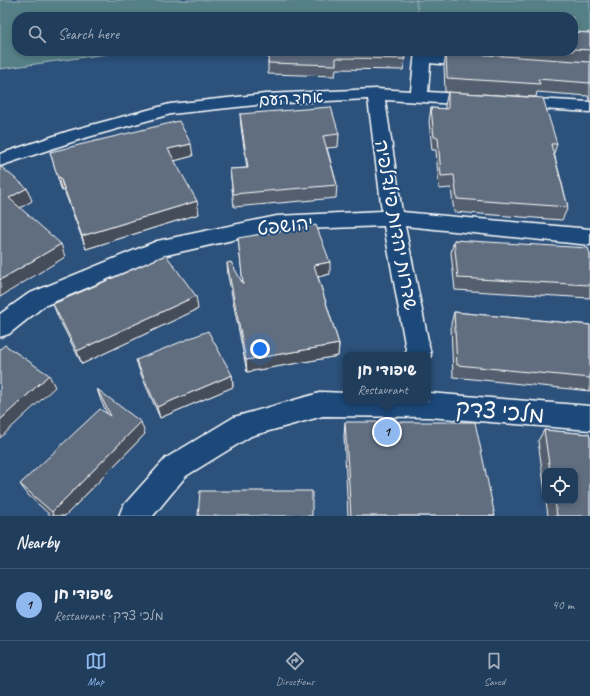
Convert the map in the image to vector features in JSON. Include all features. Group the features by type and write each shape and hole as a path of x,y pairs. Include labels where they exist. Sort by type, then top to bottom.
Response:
{"street":[{"path":"419,97 423,56"},
{"path":"431,56 487,63"},
{"name":"אחד העם","path":"0,160 75,136 170,109 265,99 376,94 590,107"},
{"name":"שדרות יהדות פילדלפיה","path":"376,94 393,218 418,352"},
{"name":"יהושפט","path":"0,327 36,300 157,249 277,223 393,218 590,237"},
{"name":"מלכי צדק","path":"431,402 590,418"},
{"name":"מלכי צדק","path":"134,516 176,467 244,426 323,404 343,404"}],"path":[{"path":"416,0 418,12"}],"green space":[{"path":"0,0 590,0 590,38 578,37 578,12 12,12 12,56 92,56 0,69"}],"building":[{"path":"578,32 590,33 590,50 578,49"},
{"path":"269,56 405,56 405,59 336,58 336,65 268,63"},
{"path":"446,56 504,56 590,62 590,83 538,79 540,84 447,78"},
{"path":"448,92 543,98 557,144 551,144 568,207 457,199 454,175 441,176 438,137 434,137 431,108 448,109"},
{"path":"331,107 339,134 323,136 337,185 233,194 230,169 248,168 240,114"},
{"path":"179,121 191,144 168,149 197,201 82,236 60,177 58,178 50,152"},
{"path":"0,166 27,188 9,198 61,244 0,280"},
{"path":"316,225 330,262 314,265 339,344 246,360 227,263 231,262 243,284 238,238"},
{"path":"454,240 588,248 590,254 590,285 458,278"},
{"path":"166,255 196,296 77,351 53,304"},
{"path":"454,312 590,325 590,378 457,365"},
{"path":"208,331 232,375 157,407 136,360"},
{"path":"5,345 49,375 0,420 0,349"},
{"path":"97,389 141,422 52,512 20,484 100,409 111,416"},
{"path":"345,422 475,422 495,516 351,516"},
{"path":"544,430 589,434 590,516 557,516 555,504 578,504 578,468 550,468"},
{"path":"200,491 312,491 312,516 198,516"}],"place":[{"name":"שיפודי חן","path":"387,432"}]}
